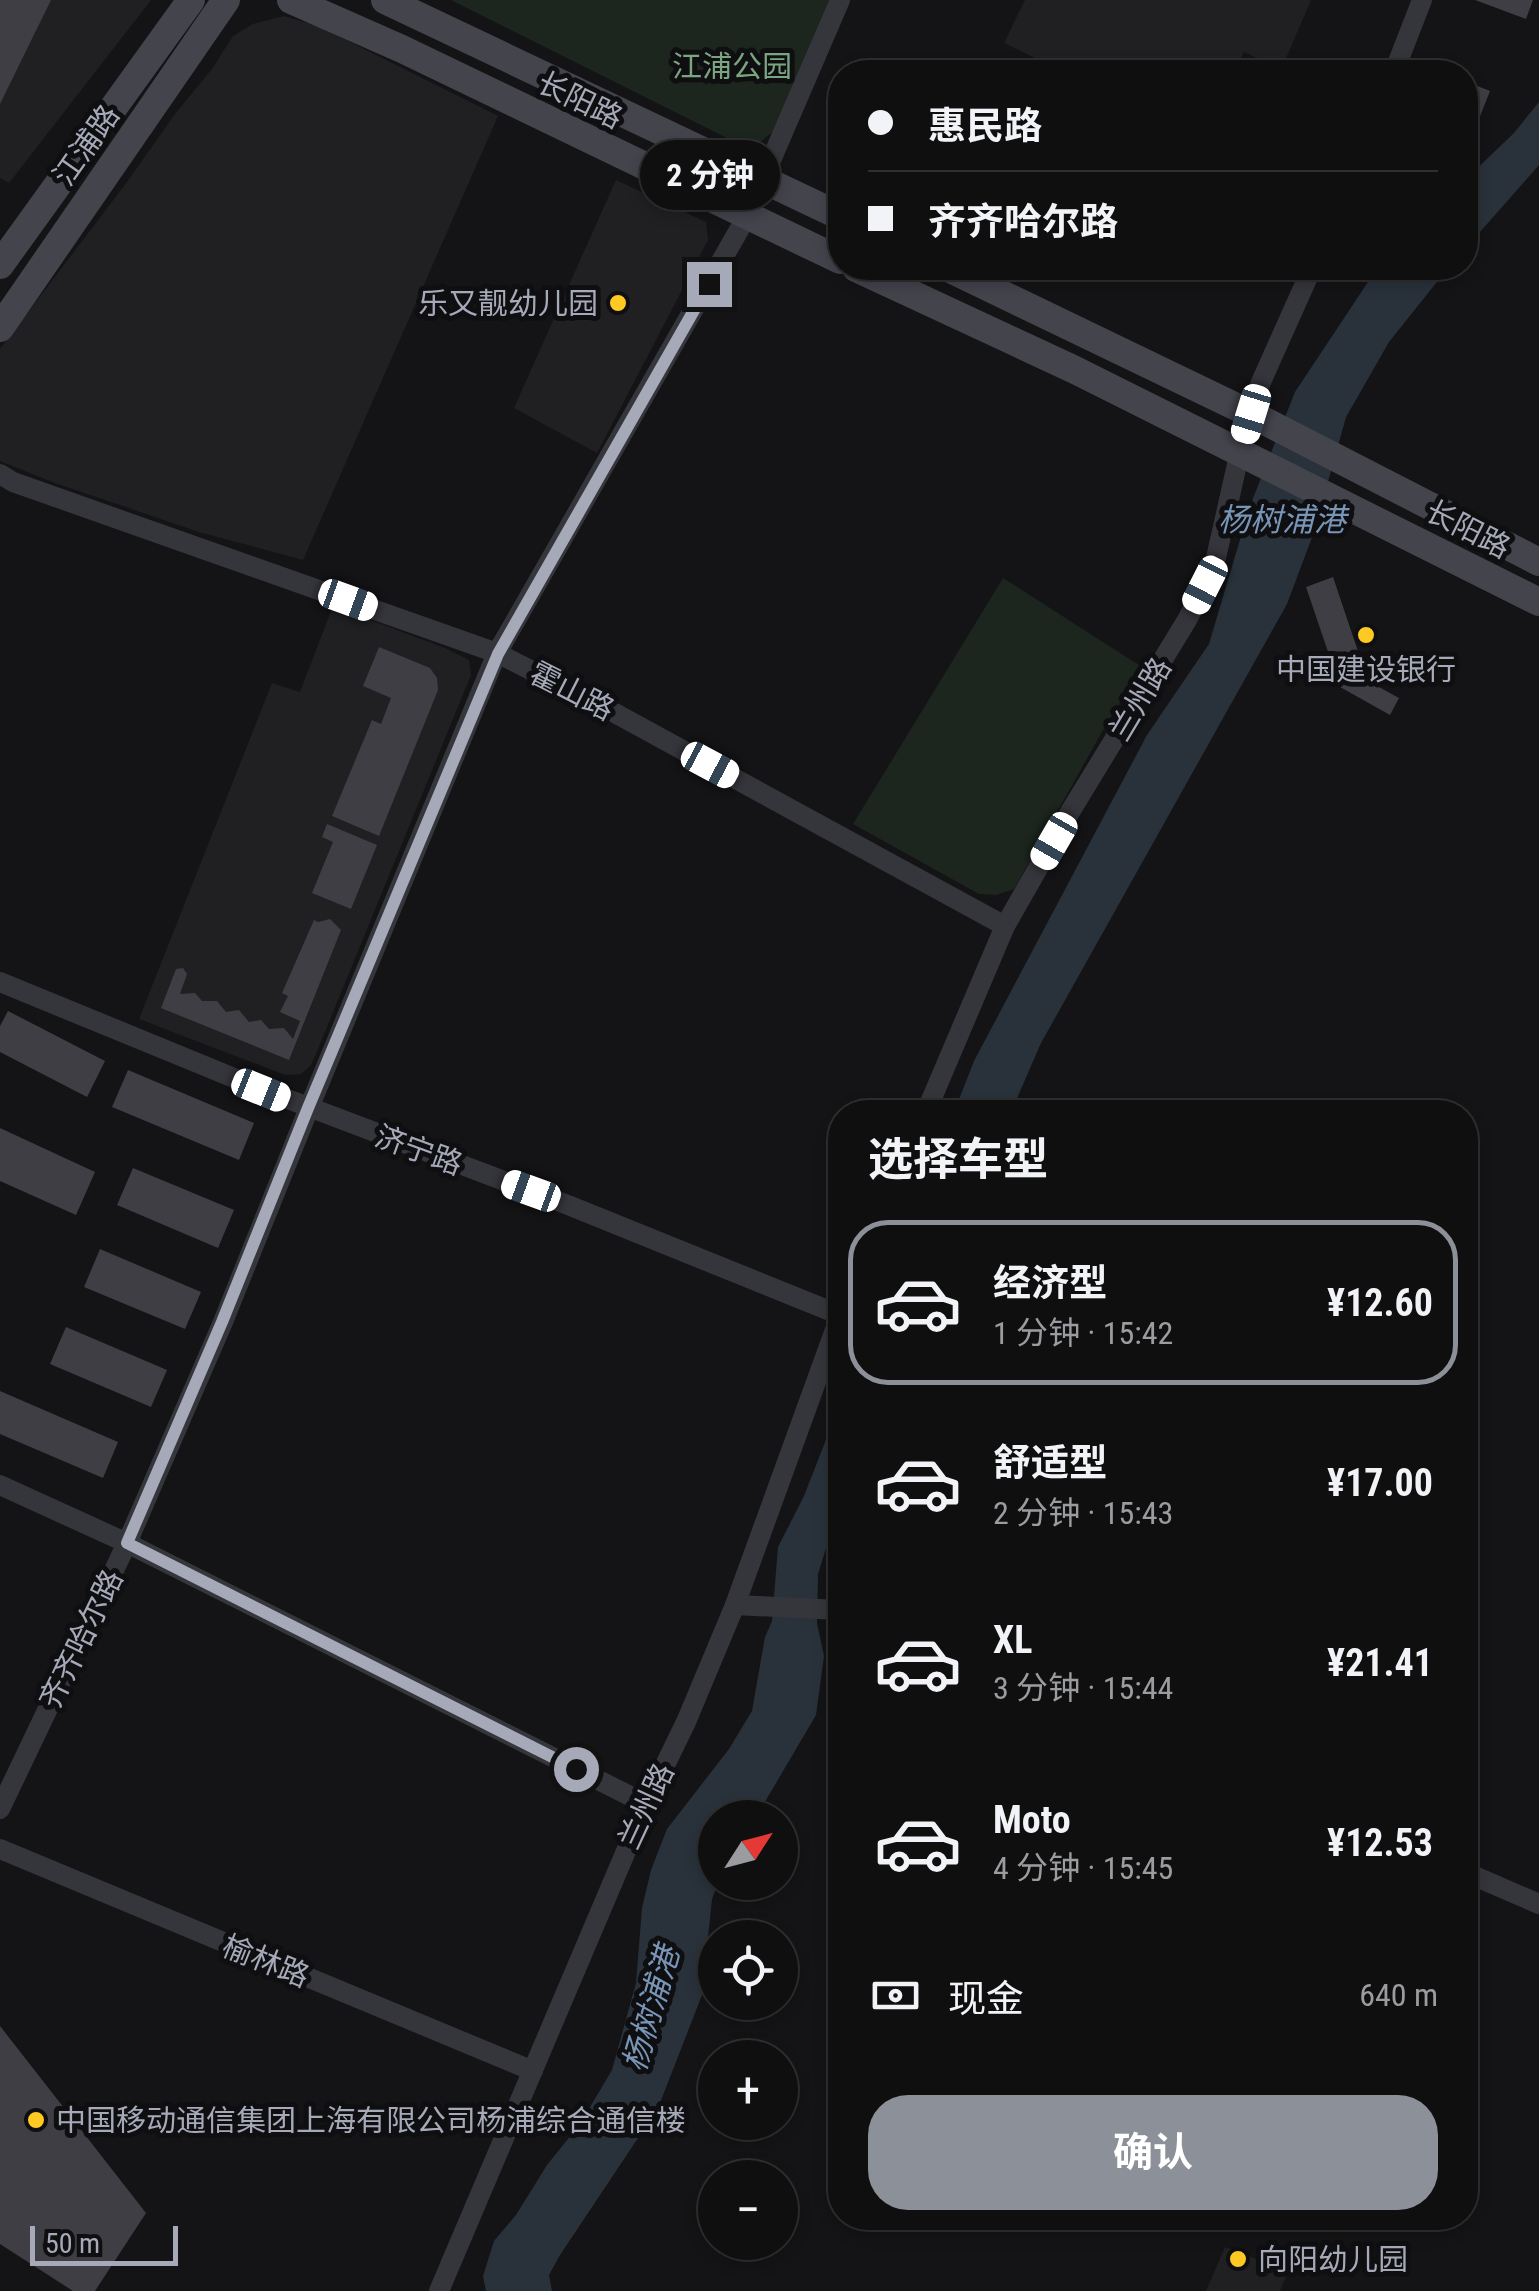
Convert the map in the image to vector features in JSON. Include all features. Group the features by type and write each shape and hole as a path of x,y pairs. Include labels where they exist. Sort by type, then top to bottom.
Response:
{"main road":[{"name":"江浦路","path":"0,265 191,0"},
{"name":"江浦路","path":"0,328 226,0"},
{"name":"长阳路","path":"292,0 828,254"},
{"name":"长阳路","path":"385,0 828,210"},
{"path":"882,280 1240,451"},
{"path":"973,280 1251,414"},
{"name":"长阳路","path":"1251,414 1539,562"},
{"name":"长阳路","path":"1240,451 1539,602"}],"street":[{"name":"齐齐哈尔路","path":"0,1809 127,1543 498,654 747,216 840,0"},
{"path":"1399,60 1422,0"},
{"name":"兰州路","path":"931,1100 1004,926 1205,585 1219,545 1251,414 1307,280"},
{"name":"霍山路","path":"0,474 13,482 498,654 614,712 1004,926"},
{"name":"济宁路","path":"0,982 308,1108 568,1205 828,1311"},
{"name":"兰州路","path":"438,2291 735,1605 828,1349"},
{"path":"0,1485 127,1543 646,1804"},
{"path":"735,1605 828,1610"},
{"name":"榆林路","path":"0,1849 532,2071"},
{"path":"1478,1878 1539,1904"}],"shaded area":[{"path":"0,0 151,0 9,183 0,178"},
{"path":"1025,0 1311,0 1285,60 1260,60 1244,52 1240,60 1039,60 1004,43"},
{"path":"284,16 318,26 498,116 303,560 199,532 0,461 0,349 233,36 253,24"},
{"name":"乐又靓幼儿园","path":"616,180 706,222 708,240 597,453 514,408"},
{"path":"333,606 469,660 471,675 311,1065 301,1074 285,1075 139,1019 272,683 300,692"},
{"name":"向阳幼儿园","path":"1225,2247 1288,2271 1280,2291 1206,2291"}],"green space":[{"name":"江浦公园","path":"451,0 829,0 776,129 751,150"},
{"path":"1003,578 1142,667 1014,889 996,895 979,894 853,824"}],"water":[{"path":"1539,102 1539,165 1478,234 1478,168"},
{"name":"杨树浦港","path":"1369,280 1438,280 1389,342 1346,417 1314,532 1287,604 1041,1043 1016,1100 959,1100 974,1061 1147,735 1209,644 1250,506 1295,392"},
{"name":"杨树浦港","path":"828,1435 828,1542 818,1574 817,1623 824,1656 816,1715 766,1800 698,1800 698,1900 712,1900 710,1920 698,1920 698,2005 658,2108 560,2255 549,2275 552,2291 486,2291 483,2276 494,2241 580,2124 612,2070 636,1983 642,1908 651,1870 667,1829 729,1749 752,1711 765,1637 772,1621 778,1547 804,1496"}],"building":[{"path":"0,0 51,0 0,104"},
{"path":"1475,0 1533,0 1526,19"},
{"path":"1478,86 1490,91 1478,121"},
{"path":"1333,577 1368,681 1399,698 1390,715 1340,687 1306,587"},
{"path":"379,647 430,668 437,678 438,690 379,836 332,816 372,720 381,724 391,698 363,686"},
{"path":"327,824 377,845 351,909 312,893 333,842 322,837"},
{"path":"330,919 341,930 289,1060 161,1008 176,969 183,968 187,974 180,994 195,993 202,1001 217,1001 226,1012 239,1010 249,1022 261,1020 269,1029 284,1028 293,1039 300,1021 280,1012 288,996 282,993 314,920"},
{"path":"8,1011 105,1061 87,1097 0,1052 0,1026"},
{"path":"128,1070 254,1123 239,1160 112,1107"},
{"path":"0,1128 95,1172 76,1215 0,1181"},
{"path":"133,1168 234,1210 218,1248 117,1205"},
{"path":"100,1249 201,1292 185,1329 84,1287"},
{"path":"66,1327 167,1370 151,1407 50,1364"},
{"path":"0,1391 118,1442 103,1478 0,1434"},
{"name":"中国移动通信集团上海有限公司杨浦综合通信楼","path":"0,2026 146,2213 95,2291 73,2291 0,2244"}],"place":[{"name":"乐又靓幼儿园","path":"618,303"},
{"name":"中国建设银行","path":"1366,635"},
{"name":"中国移动通信集团上海有限公司杨浦综合通信楼","path":"36,2120"},
{"name":"向阳幼儿园","path":"1238,2259"}],"route":[{"path":"576,1769 127,1543 498,654 709,284"}]}
